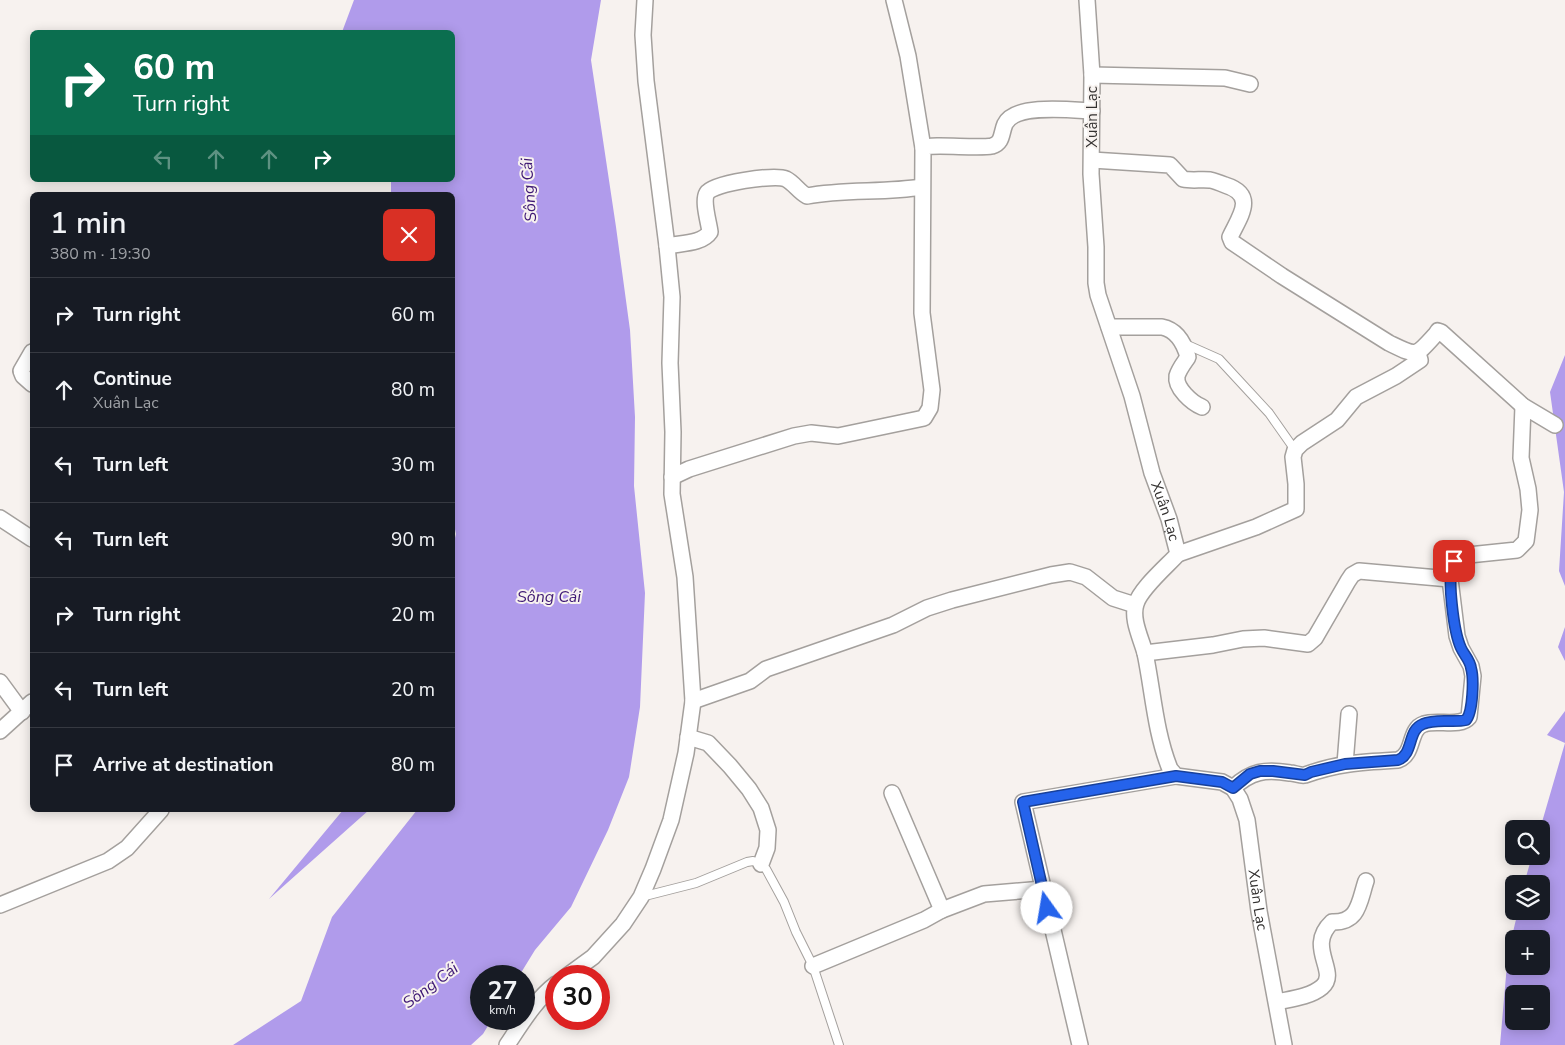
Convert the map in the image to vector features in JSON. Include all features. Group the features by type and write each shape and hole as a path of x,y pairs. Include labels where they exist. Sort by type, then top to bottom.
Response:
{"street":[{"path":"581,965 593,956 623,924 641,897 653,869 678,796 693,701 685,577 672,494 673,432 670,363 672,297 646,80 643,35 646,0"},
{"path":"672,477 689,469 794,436 811,433 838,436 924,418 930,408 932,390 922,313 924,262 923,148 908,56 894,0"},
{"name":"Xuân Lạc","path":"1088,0 1092,75 1091,174 1096,248 1096,283 1098,295 1132,396 1152,473 1170,519 1178,554 1141,594 1135,605"},
{"path":"1092,75 1225,78 1250,84"},
{"path":"923,148 928,146 977,147 994,145 1001,140 1005,124 1014,115 1022,113 1043,109 1092,112"},
{"path":"1092,160 1170,165 1183,179 1210,180 1240,191 1244,197 1242,213 1230,238 1232,242 1282,276 1390,343 1408,352 1418,353 1438,331 1441,332 1523,406 1555,425"},
{"path":"667,246 692,242 707,236 710,232 705,198 708,191 722,185 752,180 783,178 807,196 830,192 906,190 922,187"},
{"path":"1109,327 1162,327 1170,329 1182,342 1188,357 1178,373 1178,383 1189,399 1202,407"},
{"path":"1178,554 1256,527 1296,509 1293,457 1295,450 1302,443 1337,420 1356,397 1390,380 1420,360 1418,353"},
{"path":"30,355 21,371 23,376 30,382"},
{"path":"1076,1044 1023,802 1176,776 1222,782 1233,788 1250,774 1260,771 1305,775 1345,764 1398,760 1404,758 1408,753 1417,729 1423,724 1466,720 1469,716 1473,676 1471,666 1457,636 1450,579 1452,564 1459,556 1517,550 1526,541 1530,510 1528,489 1521,458 1523,406"},
{"path":"0,518 30,538"},
{"path":"1145,653 1213,645 1243,638 1264,638 1308,644 1315,638 1348,580 1359,571 1450,579"},
{"path":"693,701 750,681 766,669 893,625 935,606 986,591 1070,572 1086,576 1113,598 1135,605 1138,630 1145,653 1152,703 1166,761 1176,776"},
{"path":"0,682 27,707 0,730"},
{"path":"1345,764 1349,714"},
{"path":"688,737 708,743 749,788 761,808 768,830 767,848 761,864"},
{"name":"Xuân Lạc","path":"1233,788 1240,799 1247,820 1259,911 1284,1045"},
{"path":"892,793 942,910"},
{"path":"0,905 108,861 127,848 159,812"},
{"path":"1277,1002 1307,994 1321,988 1326,983 1328,974 1321,951 1322,935 1332,922 1340,922 1352,918 1366,881"},
{"path":"813,966 942,910 984,894 1043,889"},
{"path":"507,1045 520,1025 545,994"}],"lane":[{"path":"1182,342 1218,359 1269,413 1295,450"},
{"path":"641,897 696,883 746,862 753,861 761,864 766,869 784,902 813,966 839,1045"}],"water":[{"name":"Sông Cái","path":"354,0 601,0 591,60 630,330 635,417 634,486 645,593 640,707 629,777 608,830 571,907 535,950 526,965 470,965 470,1030 485,1030 471,1045 233,1045 301,1001 332,917 415,812 455,812 455,192 391,192 391,182 455,182 455,30 343,30"},
{"path":"1565,355 1565,586 1559,571 1564,492 1550,392"},
{"path":"1565,627 1565,661 1558,647"},
{"path":"1565,711 1565,743 1547,735"},
{"path":"1565,743 1565,1045 1500,1045 1505,988 1505,1030 1550,1030 1550,985 1505,985 1506,975 1550,975 1550,930 1513,930 1516,920 1550,920 1550,875 1527,875 1529,865 1550,865 1550,820 1543,820"},
{"path":"341,812 367,812 269,899"}],"route":[{"path":"1047,908 1023,802 1176,776 1222,782 1233,788 1250,774 1260,771 1305,775 1345,764 1398,760 1404,758 1408,753 1413,736 1423,724 1466,720 1471,707 1473,676 1471,666 1457,636 1450,579 1454,561"}]}
